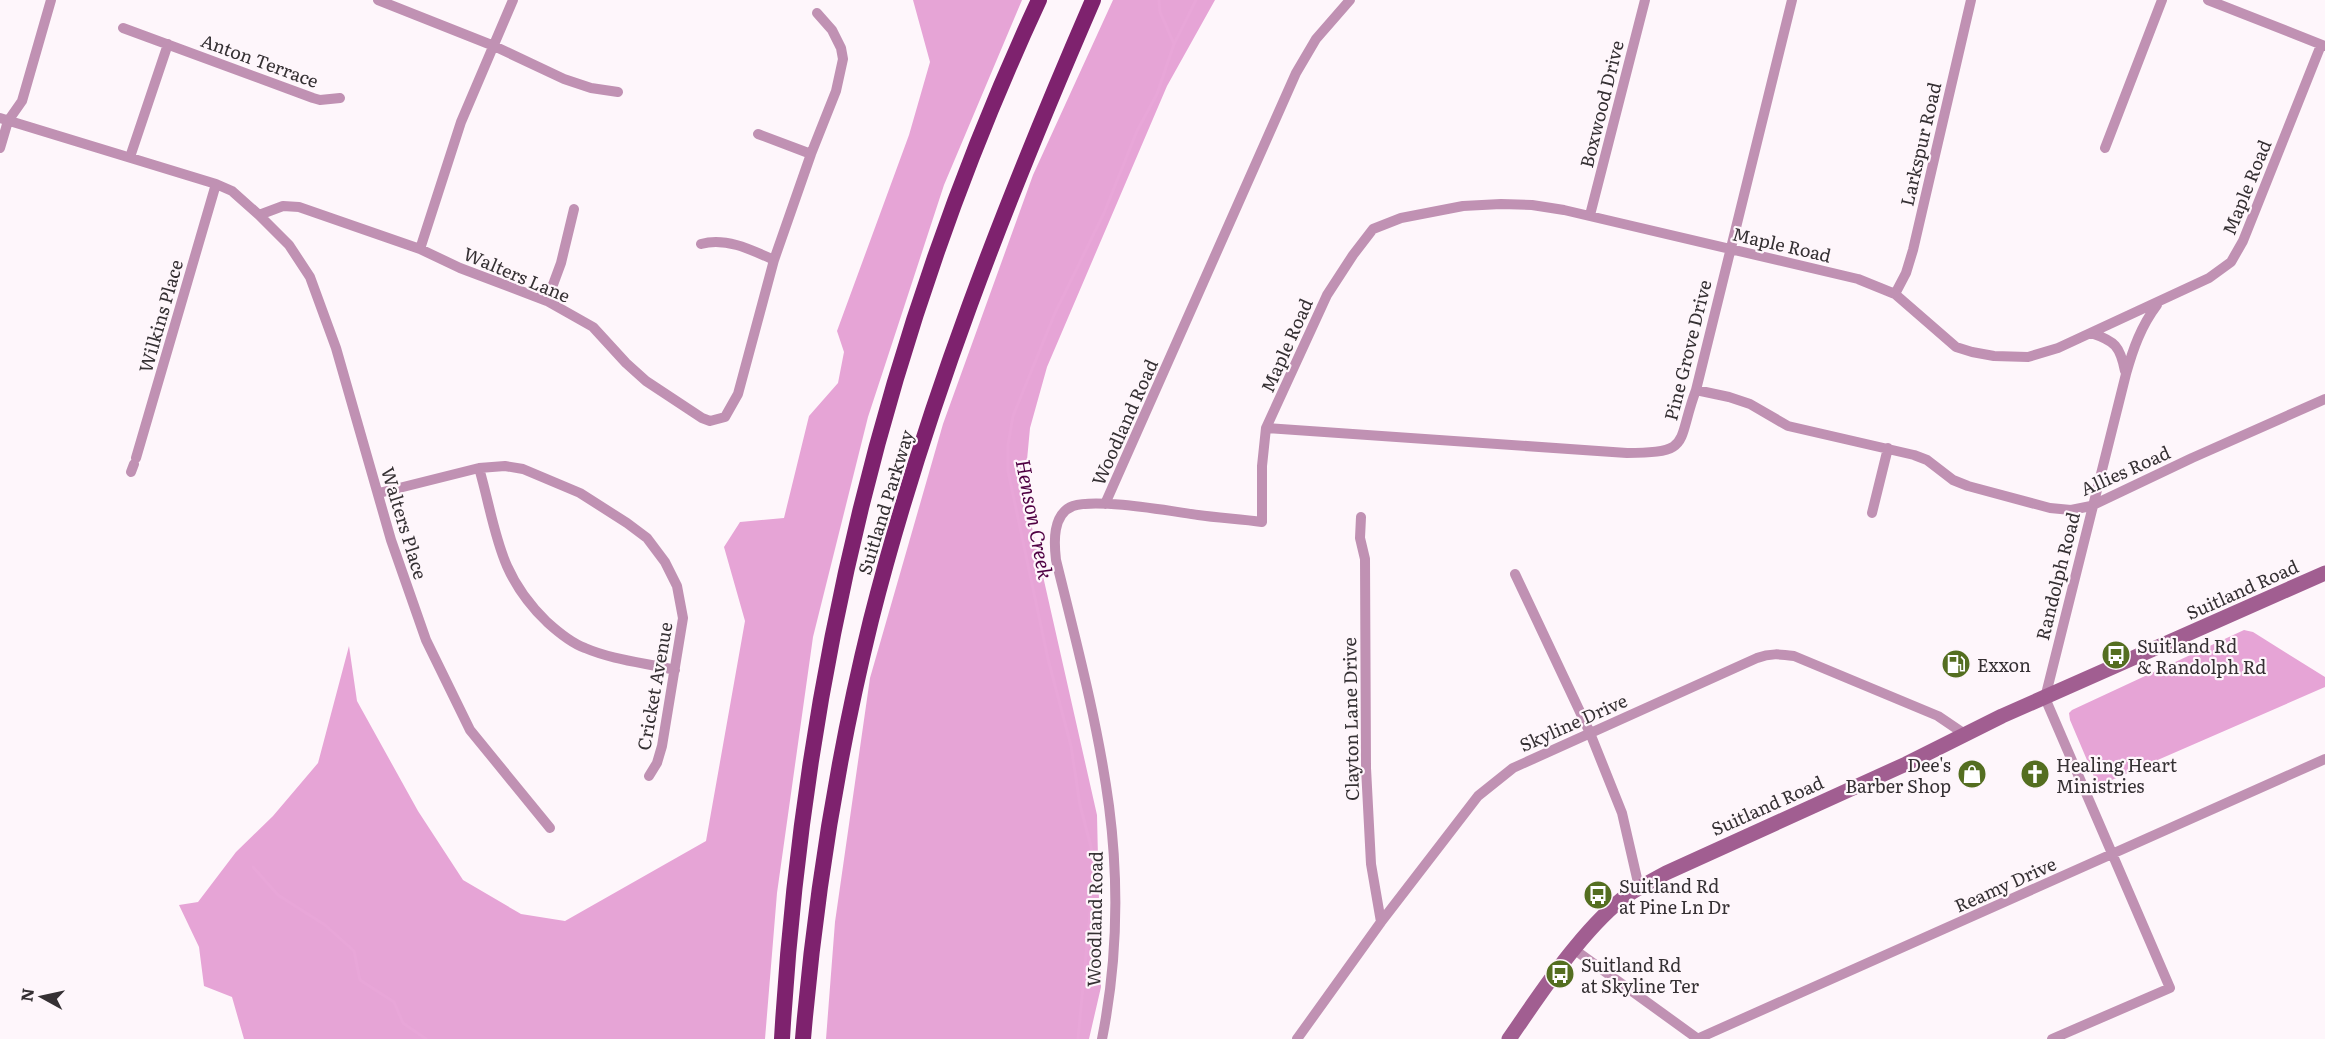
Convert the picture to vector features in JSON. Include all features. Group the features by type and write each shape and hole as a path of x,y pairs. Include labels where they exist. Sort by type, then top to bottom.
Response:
{"highway":[{"name":"Suitland Parkway","path":"782,1039 791,925 808,786 837,618 866,486 896,373 941,237 993,102 1039,0"},
{"name":"Suitland Parkway","path":"803,1039 814,932 833,801 858,675 889,555 931,418 983,271 1019,178 1094,0"}],"main road":[{"name":"Suitland Road","path":"1509,1039 1575,950 1607,913 1639,887 2045,698 2325,573"}],"street":[{"path":"0,148 4,120 22,101 51,0"},
{"path":"378,0 494,46 571,81 591,88 618,92"},
{"path":"420,249 461,122 513,0"},
{"name":"Woodland Road","path":"1102,1039 1113,964 1114,877 1109,808 1092,717 1054,547 1056,528 1062,515 1072,507 1105,504 1296,73 1316,39 1350,0"},
{"name":"Boxwood Drive","path":"1590,216 1645,0"},
{"name":"Pine Grove Drive","path":"1266,428 1627,453 1662,453 1672,450 1678,445 1696,390 1792,0"},
{"name":"Larkspur Road","path":"1895,294 1906,273 1912,250 1971,0"},
{"path":"2105,148 2162,0"},
{"path":"2208,0 2229,4 2323,46"},
{"name":"Walters Lane","path":"259,215 284,206 298,207 420,249 460,268 547,301 593,327 646,381 702,418 710,422 717,421 725,417 738,394 774,260 836,91 843,59 837,37 817,13"},
{"name":"Anton Terrace","path":"123,28 313,98 320,100 340,98"},
{"path":"130,157 168,44"},
{"name":"Maple Road","path":"1105,504 1262,522 1262,466 1266,428 1327,295 1353,255 1373,229 1401,218 1473,205 1532,205 1590,216 1858,279 1895,294 1956,346 1972,352 2010,358 2028,357 2058,348 2209,278 2231,262 2323,46"},
{"path":"4,120 216,184 232,191 259,215"},
{"path":"758,134 811,154"},
{"name":"Wilkins Place","path":"133,465 216,184"},
{"path":"547,301 561,263 574,209"},
{"name":"Walters Place","path":"259,215 289,245 310,277 336,348 392,540 426,640 470,730 550,828"},
{"path":"701,244 711,241 721,242 739,246 774,260"},
{"name":"Randolph Road","path":"2045,698 2091,506 2126,374 2146,319 2160,302"},
{"path":"2091,333 2108,339 2116,345 2122,354 2126,374"},
{"name":"Allies Road","path":"1696,390 1729,397 1750,405 1788,426 1888,448 1927,460 1953,480 1968,486 2060,510 2091,506 2325,399"},
{"path":"1872,513 1888,448"},
{"name":"Cricket Avenue","path":"379,493 479,468 505,466 524,469 580,493 647,538 665,562 677,586 683,618 663,746 649,776"},
{"path":"479,468 498,542 511,577 534,609 555,629 585,648 675,670"},
{"name":"Clayton Lane Drive","path":"1361,517 1360,538 1365,559 1366,768 1371,864 1381,922"},
{"path":"1515,574 1590,733 1622,813 1639,887"},
{"name":"Skyline Drive","path":"1297,1039 1381,922 1478,796 1513,768 1590,733 1757,658 1767,654 1780,654 1794,656 1938,716 1966,735"},
{"path":"2045,698 2170,988 2052,1039"},
{"name":"Reamy Drive","path":"1698,1039 2325,759"},
{"path":"1575,950 1698,1039"}],"shaded area":[{"path":"913,0 1022,0 944,185 868,417 813,637 777,893 765,1039 244,1039 232,997 204,986 199,947 179,905 198,902 236,852 273,816 318,763 349,646 357,701 418,811 463,880 521,914 565,921 706,841 745,621 724,547 740,522 784,518 809,416 838,383 844,352 837,331 909,135 930,62"},
{"path":"1113,0 1215,0 1167,86 1047,367 1030,428 1024,492 1097,815 1101,987 1089,1039 826,1039 835,922 870,678 943,424 1033,175"},
{"path":"2244,630 2253,632 2325,677 2325,687 2098,786 2069,713"}],"waterway":[{"path":"1159,0 1160,12 1174,44"},
{"name":"Henson Creek","path":"1078,1039 1092,892 1092,851 1080,805 1071,746 1048,659 1008,471 1008,445 1013,416 1055,313 1104,213 1137,131 1157,94 1174,44 1196,0"},
{"path":"253,867 278,895 325,925 354,951 360,980 394,1002 403,1023 426,1039"}],"place":[{"name":"Suitland Rd & Randolph Rd","path":"2116,655"},
{"name":"Exxon","path":"1956,664"},
{"name":"Dee's Barber Shop","path":"1972,774"},
{"name":"Healing Heart Ministries","path":"2035,774"},
{"name":"Suitland Rd at Pine Ln Dr","path":"1598,895"},
{"name":"Suitland Rd at Skyline Ter","path":"1560,974"}]}
